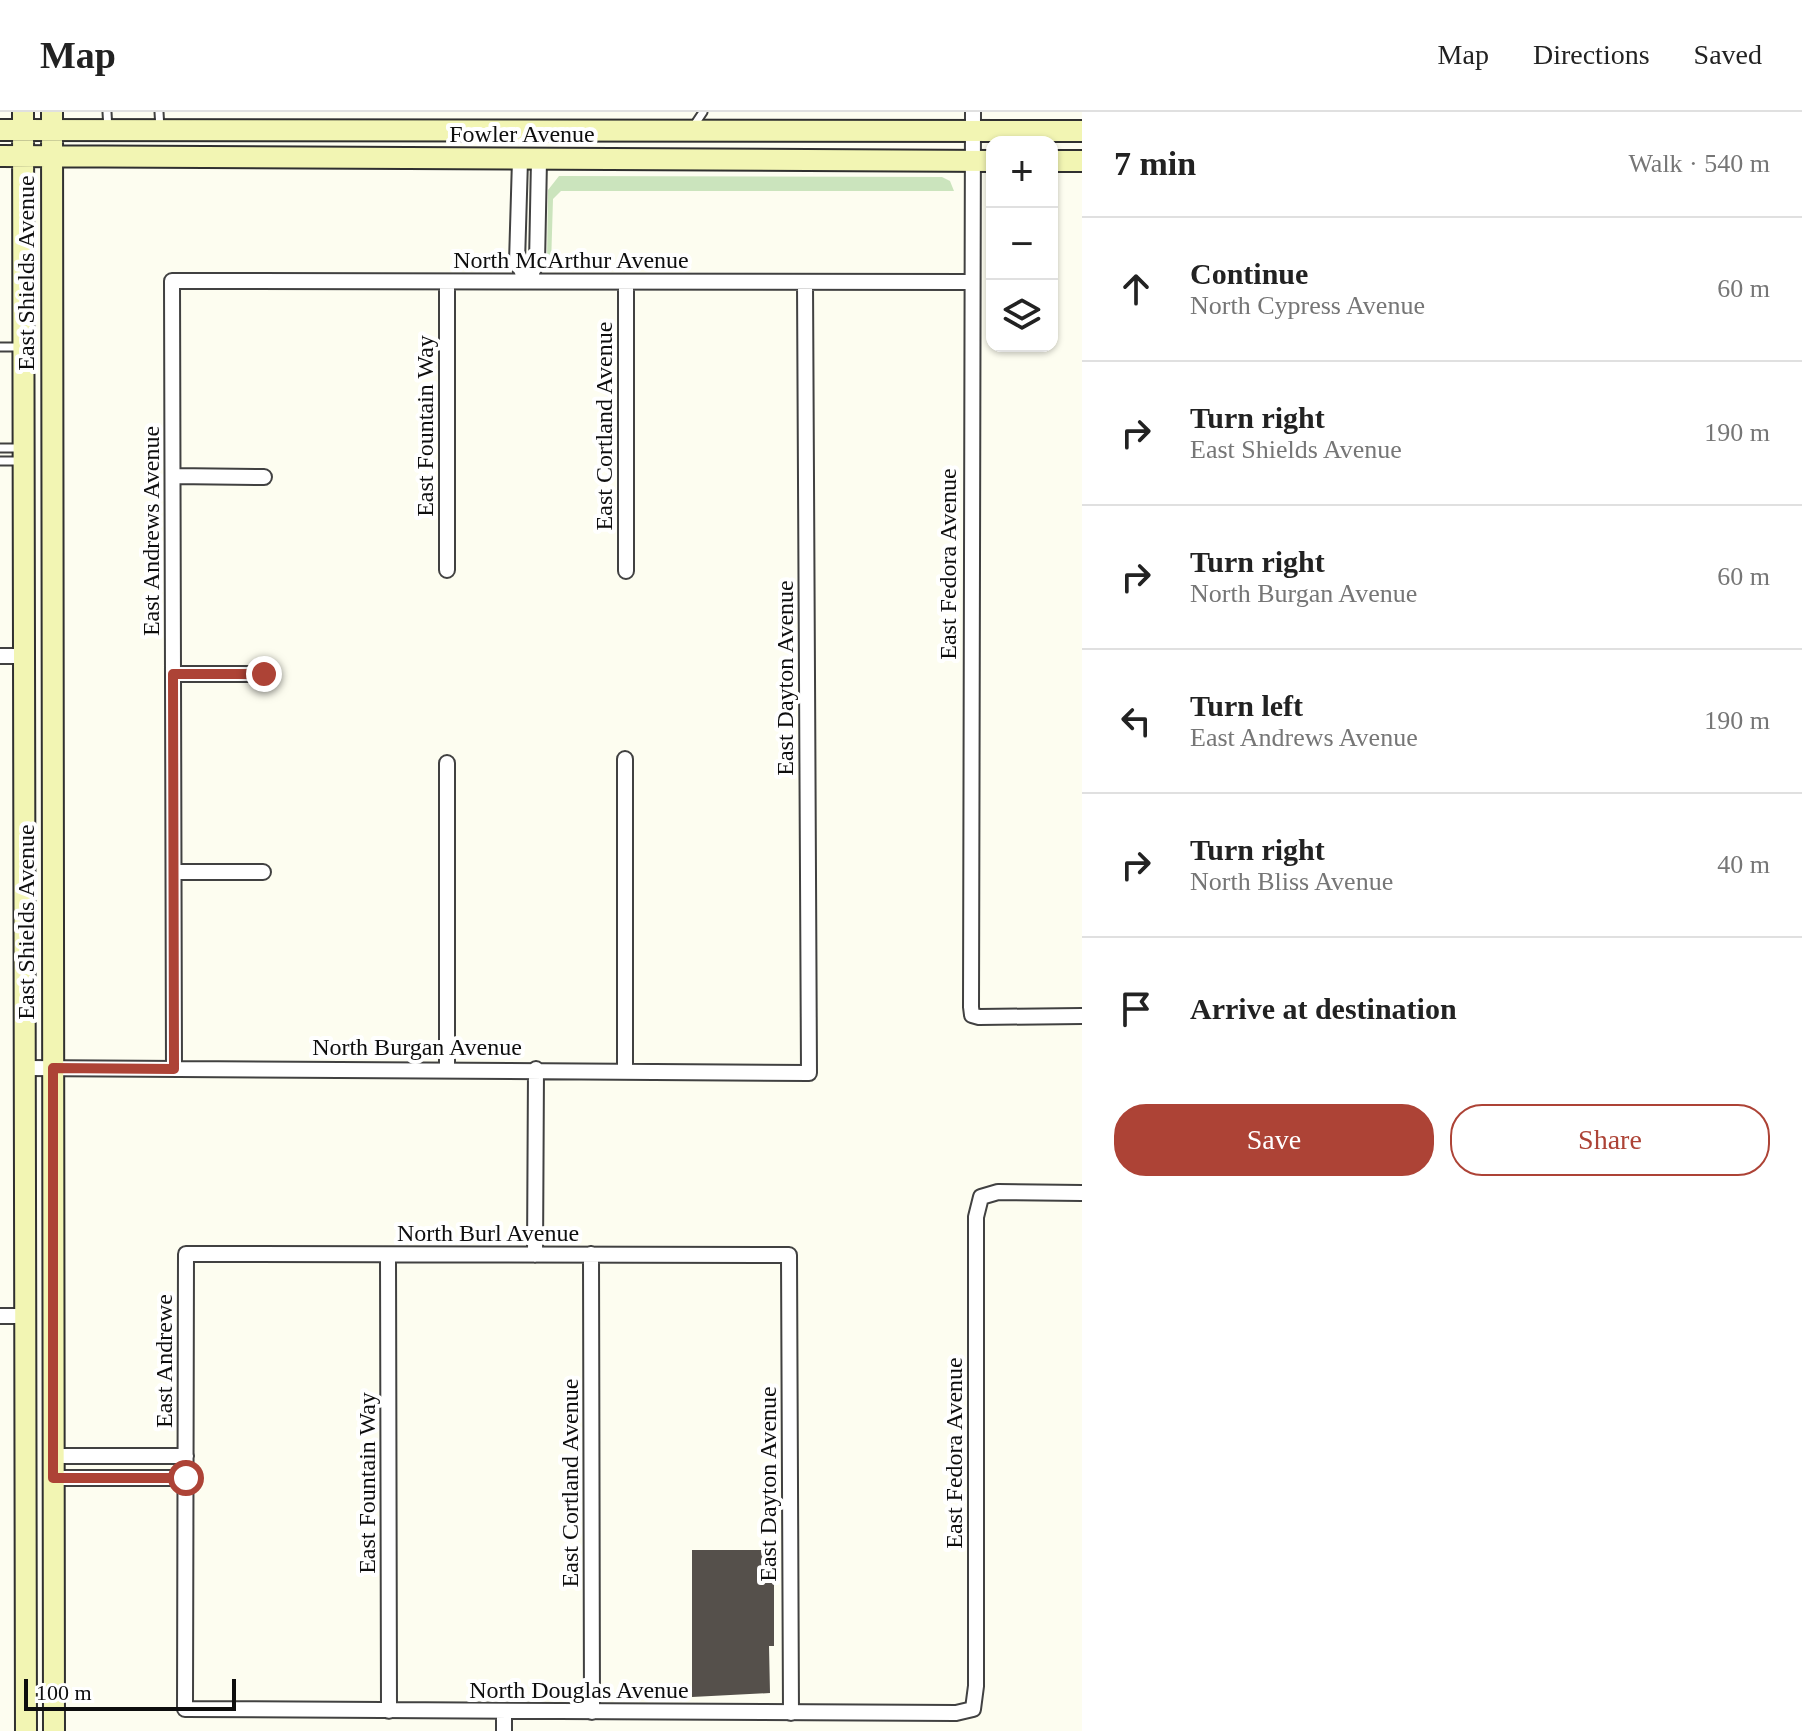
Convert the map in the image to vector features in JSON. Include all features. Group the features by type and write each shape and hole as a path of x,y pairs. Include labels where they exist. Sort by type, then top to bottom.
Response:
{"main road":[{"path":"0,130 23,122 160,122 689,132 973,121 1082,131"},
{"name":"East Shields Avenue","path":"23,122 26,1731"},
{"name":"East Shields Avenue","path":"52,122 54,1731"},
{"path":"530,160 525,149 541,144 652,143 667,132"},
{"name":"Fowler Avenue","path":"0,156 982,161"},
{"path":"1058,161 1082,161"},
{"path":"26,455 37,463 39,473 40,587 51,651"},
{"path":"25,656 39,663 40,784 51,849"}],"street":[{"name":"East Fedora Avenue","path":"973,121 982,161 970,282 972,1015 1082,1016"},
{"path":"527,281 517,262 530,160"},
{"name":"North McArthur Avenue","path":"172,281 970,282"},
{"name":"East Andrews Avenue","path":"172,281 174,1069"},
{"name":"East Fountain Way","path":"447,282 447,570"},
{"name":"East Cortland Avenue","path":"626,282 626,571"},
{"name":"East Dayton Avenue","path":"805,282 809,1073"},
{"path":"173,476 264,477"},
{"path":"0,656 25,656"},
{"path":"173,674 264,674"},
{"path":"625,759 625,1069"},
{"path":"447,763 447,1069"},
{"path":"174,872 263,872"},
{"name":"North Burgan Avenue","path":"26,1068 625,1069 809,1073"},
{"path":"535,1255 536,1069"},
{"name":"East Fedora Avenue","path":"973,1709 976,1686 976,1217 981,1197 998,1192 1082,1193"},
{"name":"North Burl Avenue","path":"186,1254 789,1255"},
{"name":"East Andrewe","path":"185,1709 186,1254"},
{"name":"East Cortland Avenue","path":"591,1254 592,1712"},
{"name":"East Fountain Way","path":"388,1255 389,1711"},
{"name":"East Dayton Avenue","path":"789,1255 791,1713"},
{"path":"0,1316 27,1316"},
{"path":"53,1456 186,1456"},
{"path":"53,1478 186,1478"},
{"name":"North Douglas Avenue","path":"185,1709 956,1713 973,1709"},
{"path":"504,1713 504,1731"}],"lane":[{"path":"689,132 703,112"},
{"path":"0,347 25,347"},
{"path":"0,448 26,455"},
{"path":"0,461 26,455"}],"green space":[{"path":"559,176 942,177 950,181 954,191 561,191 553,199 551,266 547,261 548,190"}],"building":[{"path":"692,1550 774,1550 774,1646 769,1646 770,1693 692,1697"}],"route":[{"path":"186,1478 53,1478 53,1068 174,1069 173,674 264,674"}]}
